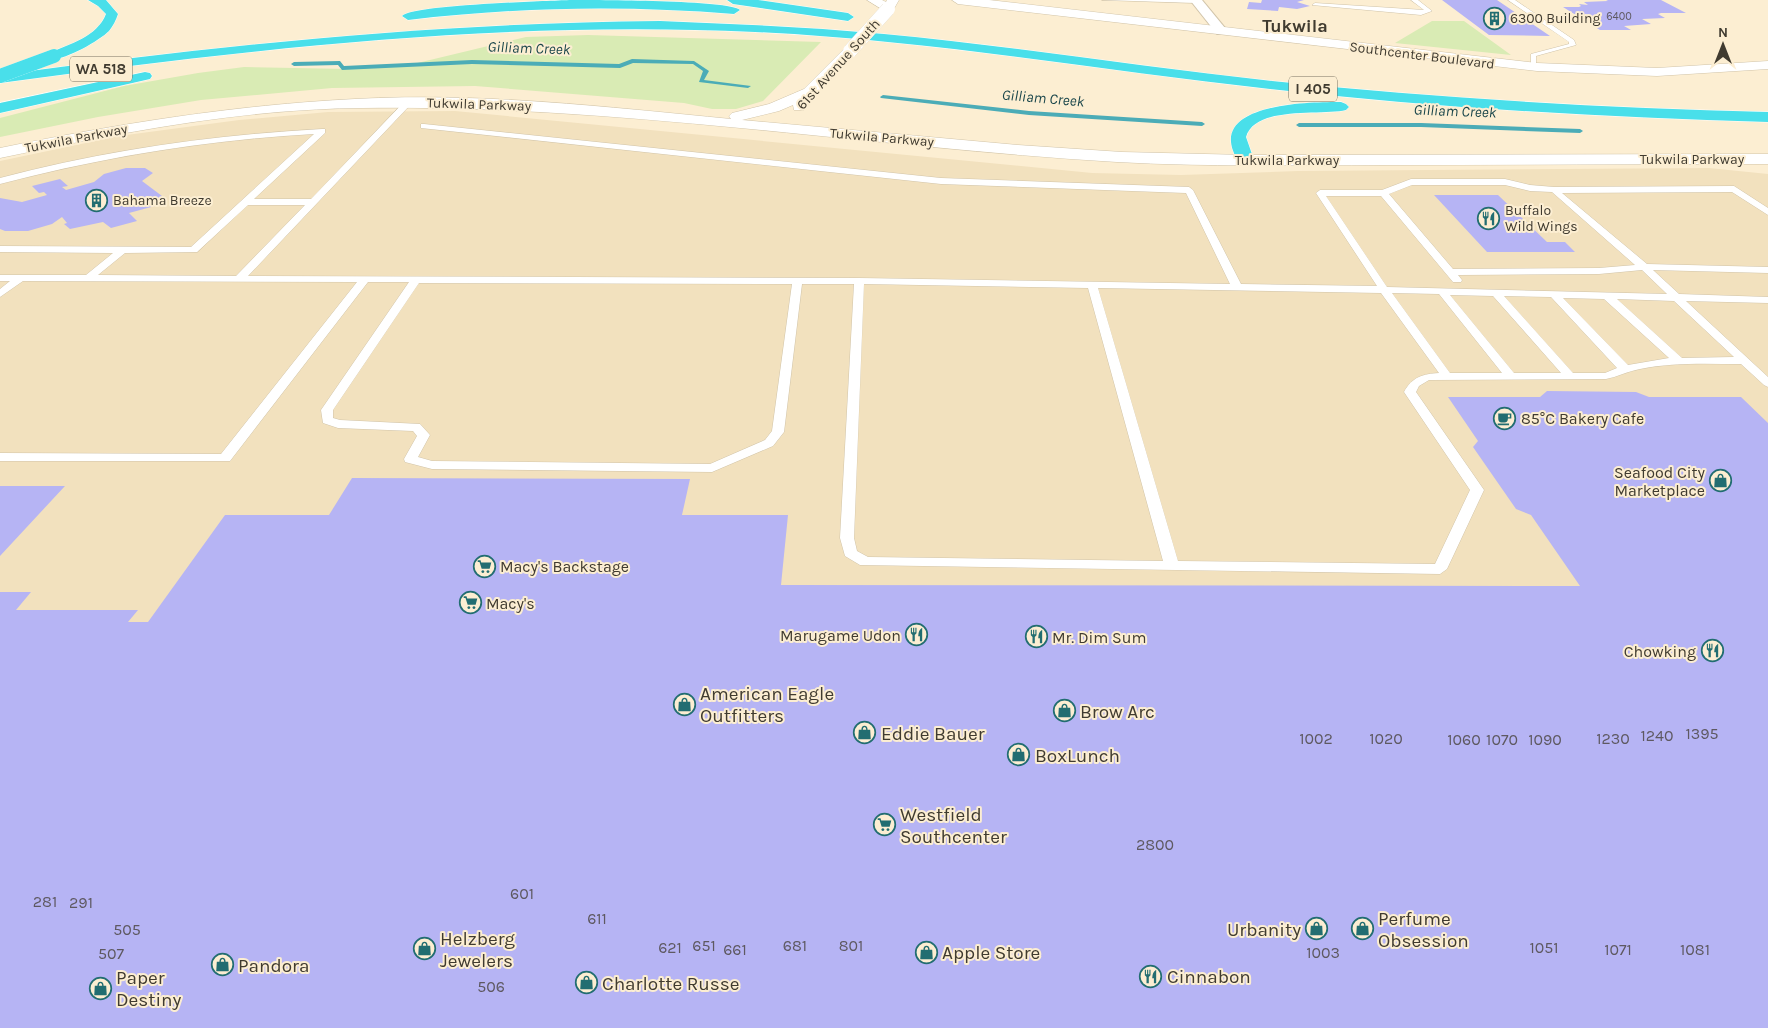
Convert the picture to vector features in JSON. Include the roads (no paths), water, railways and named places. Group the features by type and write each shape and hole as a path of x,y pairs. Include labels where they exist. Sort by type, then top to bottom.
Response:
{"highway":[{"path":"0,78 86,41 107,26 112,14 109,9 94,0"},
{"path":"703,0 848,17"},
{"path":"397,17 513,5 616,2 668,4 892,24 733,0"},
{"name":"I 405","path":"202,54 365,36 560,26 698,26 860,35 1268,85 1401,98 1569,109 1768,117"},
{"path":"0,70 320,28"},
{"path":"929,28 1037,41"},
{"path":"174,70 306,50 486,33 670,30 860,35"},
{"path":"0,78 202,54"},
{"name":"WA 518","path":"0,84 202,54"},
{"path":"0,108 154,74"},
{"path":"1246,160 1239,143 1238,134 1244,125 1267,114 1298,108 1344,107 1669,122 1768,122"}],"main road":[{"path":"873,0 891,4"},
{"name":"Southcenter Boulevard","path":"958,0 1533,67 1657,72 1768,65"},
{"name":"61st Avenue South","path":"783,128 809,92 850,51 891,4"},
{"path":"686,120 756,113 774,108 809,92"},
{"name":"Tukwila Parkway","path":"1,153 105,131 227,113 293,107 409,102 525,105 1074,154 1246,160 1768,159"}],"street":[{"path":"1197,1 1221,31"}],"lane":[{"path":"1105,0 1197,1"},
{"path":"1315,5 1421,13 1428,11 1414,0"},
{"path":"1511,0 1572,41 1572,45 1533,55 1533,67"},
{"path":"238,279 409,102"},
{"path":"424,126 941,181 999,185 1189,190 1237,287"},
{"path":"0,181 70,162 138,150 261,134 322,131 194,250 0,249"},
{"path":"1447,377 1384,290 1320,193 1383,193 1411,182 1505,182 1530,188 1554,190 1734,189 1768,212"},
{"path":"1554,190 1644,267 1743,362 1768,383"},
{"path":"1383,193 1452,272 1467,292"},
{"path":"246,202 312,202"},
{"path":"89,278 122,250"},
{"path":"1452,272 1599,271 1644,267 1768,270"},
{"path":"0,278 797,280 1495,292 1768,300"},
{"path":"0,294 21,278"},
{"path":"0,457 225,458 365,279"},
{"path":"416,279 326,410 327,420 338,424 416,427 424,435 410,459 432,465 712,468 769,443 778,432 797,280"},
{"path":"859,281 847,538 850,553 865,562 1440,569 1477,490 1410,392 1414,384 1427,377 1606,376 1624,368 1679,362 1743,362"},
{"path":"1092,285 1172,566"},
{"path":"1442,291 1511,377"},
{"path":"1495,292 1570,376"},
{"path":"1555,295 1624,368"},
{"path":"1607,296 1679,362"}],"waterway":[{"name":"Gilliam Creek","path":"294,64 340,63 342,68 472,62 620,66 632,61 694,63 706,71 701,81 748,86"},
{"name":"Gilliam Creek","path":"883,97 1029,113 1202,124"},
{"name":"Gilliam Creek","path":"1299,125 1421,125 1580,131"}],"place":[{"name":"6300 Building","path":"1494,18"},
{"name":"Bahama Breeze","path":"97,200"},
{"name":"Buffalo Wild Wings","path":"1489,218"},
{"name":"85°C Bakery Cafe","path":"1505,418"},
{"name":"Seafood City Marketplace","path":"1721,481"},
{"name":"Macy's Backstage","path":"484,566"},
{"name":"Macy's","path":"470,603"},
{"name":"Marugame Udon","path":"917,635"},
{"name":"Mr. Dim Sum","path":"1036,637"},
{"name":"Chowking","path":"1712,651"},
{"name":"American Eagle Outfitters","path":"684,704"},
{"name":"Brow Arc","path":"1064,711"},
{"name":"Eddie Bauer","path":"865,733"},
{"name":"BoxLunch","path":"1019,755"},
{"name":"Westfield Southcenter","path":"884,825"},
{"name":"Urbanity","path":"1317,929"},
{"name":"Perfume Obsession","path":"1362,929"},
{"name":"Helzberg Jewelers","path":"424,949"},
{"name":"Apple Store","path":"926,952"},
{"name":"Pandora","path":"222,965"},
{"name":"Cinnabon","path":"1151,976"},
{"name":"Charlotte Russe","path":"586,983"},
{"name":"Paper Destiny","path":"100,988"}],"district":[{"name":"Tukwila","path":"1295,26"}]}
